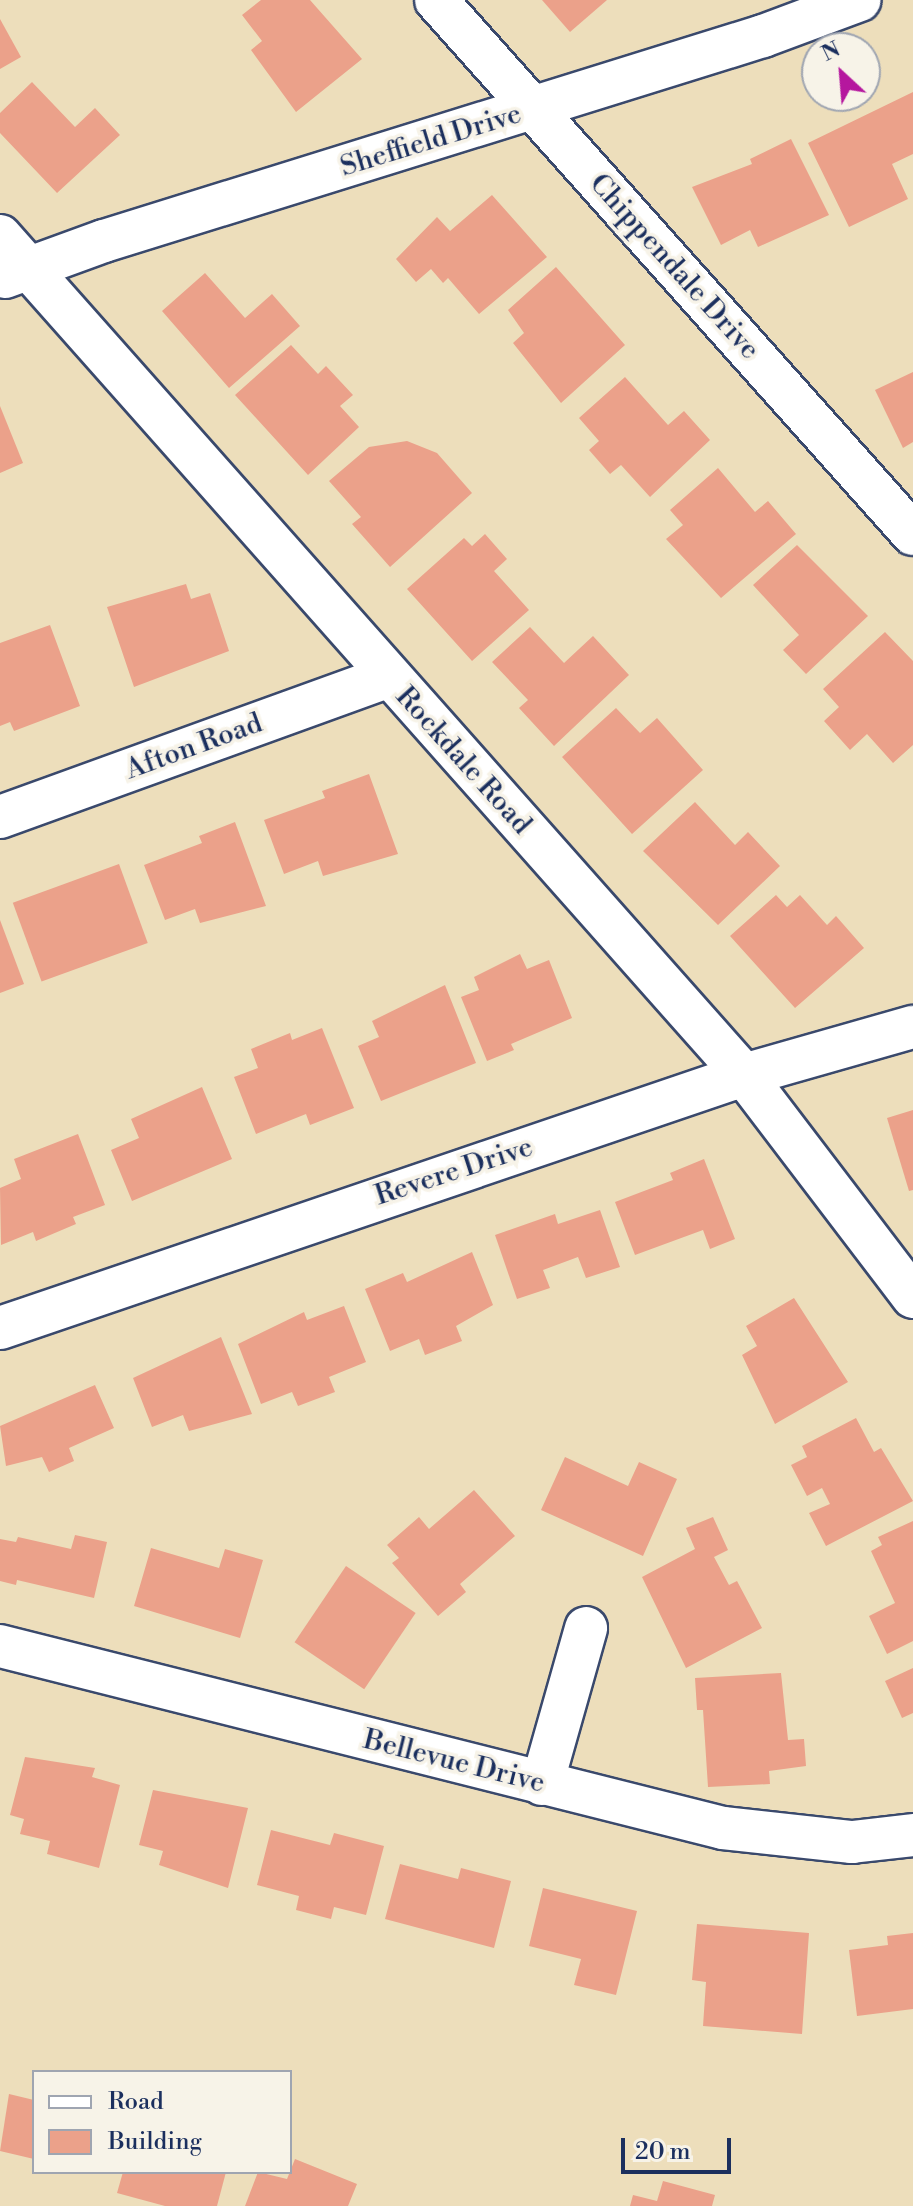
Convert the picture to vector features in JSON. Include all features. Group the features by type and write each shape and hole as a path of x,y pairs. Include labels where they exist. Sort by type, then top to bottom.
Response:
{"street":[{"name":"Chippendale Drive","path":"436,0 913,534"},
{"name":"Sheffield Drive","path":"14,273 533,109 860,0"},
{"name":"Rockdale Road","path":"0,236 14,273 387,677 744,1075 913,1297"},
{"name":"Afton Road","path":"0,817 387,677"},
{"name":"Revere Drive","path":"0,1328 744,1075 913,1027"},
{"path":"542,1784 586,1628"},
{"name":"Bellevue Drive","path":"0,1646 723,1828 852,1842 913,1835"}],"building":[{"path":"261,0 310,0 362,59 296,112 251,50 262,41 242,15"},
{"path":"542,0 607,0 570,32"},
{"path":"0,19 21,57 0,69"},
{"path":"32,82 75,127 95,108 120,135 57,193 0,133 0,113"},
{"path":"913,92 913,154 892,164 908,199 849,227 808,143 872,112 881,112 881,108"},
{"path":"791,139 829,215 758,247 750,230 721,245 692,187 752,164 750,159"},
{"path":"492,195 547,257 479,314 448,278 443,283 431,269 416,282 396,259 437,217 450,231"},
{"path":"556,267 625,345 561,403 513,343 524,333 508,310"},
{"path":"205,273 245,318 272,294 300,326 229,388 162,311"},
{"path":"291,345 318,374 326,366 353,395 340,406 359,427 308,475 235,395"},
{"path":"913,372 913,442 903,448 875,390"},
{"path":"625,377 668,425 684,411 710,440 650,497 621,465 610,474 589,450 599,441 579,418"},
{"path":"0,406 23,463 0,473"},
{"path":"407,441 437,453 472,493 390,567 352,524 361,517 329,481 369,447"},
{"path":"718,468 755,512 768,501 796,534 721,598 666,539 683,525 670,510"},
{"path":"485,534 507,559 494,571 529,610 472,661 407,589 464,538 472,546"},
{"path":"797,545 868,616 806,674 783,650 799,635 753,585"},
{"path":"186,584 191,599 210,593 229,651 134,687 107,607"},
{"path":"50,625 80,706 14,731 10,722 0,726 0,643"},
{"path":"530,627 564,663 593,636 629,675 554,746 519,708 528,700 492,662"},
{"path":"885,632 913,661 913,745 893,763 867,734 850,750 824,721 839,707 823,689"},
{"path":"616,708 640,733 657,718 703,770 632,834 562,757"},
{"path":"369,774 398,854 323,876 318,861 284,874 264,820 325,798 322,791"},
{"path":"695,802 735,845 748,832 780,866 718,925 643,851"},
{"path":"235,822 266,906 200,923 195,909 165,920 144,865 202,843 199,836"},
{"path":"119,864 148,943 42,982 13,903"},
{"path":"776,895 787,907 800,895 827,925 836,916 864,948 795,1008 730,936"},
{"path":"0,920 24,984 0,993"},
{"path":"520,954 527,969 549,960 572,1018 511,1044 514,1050 487,1061 461,997 479,990 474,977"},
{"path":"445,985 476,1063 381,1101 358,1046 379,1037 372,1021"},
{"path":"322,1028 354,1108 310,1125 306,1114 256,1134 234,1077 258,1068 251,1049 290,1033 292,1040"},
{"path":"202,1087 232,1159 132,1201 111,1150 139,1138 131,1119"},
{"path":"913,1110 913,1190 909,1191 887,1118"},
{"path":"78,1134 105,1205 73,1217 76,1224 36,1241 33,1232 1,1245 0,1188 21,1179 14,1159"},
{"path":"704,1159 735,1239 710,1249 703,1230 635,1255 615,1202 673,1180 670,1173"},
{"path":"600,1210 620,1267 586,1278 578,1257 543,1270 550,1288 517,1299 495,1235 555,1214 558,1224"},
{"path":"472,1252 493,1305 456,1326 462,1341 425,1355 419,1339 390,1351 365,1289 403,1273 407,1282"},
{"path":"794,1298 848,1382 775,1424 742,1355 757,1346 746,1326"},
{"path":"344,1306 366,1362 329,1377 335,1392 298,1406 292,1392 261,1404 238,1344 304,1312 307,1320"},
{"path":"221,1337 252,1414 189,1431 183,1415 152,1427 133,1378"},
{"path":"95,1385 114,1428 69,1448 74,1461 49,1472 42,1457 6,1466 0,1426"},
{"path":"856,1418 874,1452 881,1448 913,1501 826,1546 809,1513 830,1504 822,1488 807,1496 791,1465 807,1457 802,1446"},
{"path":"565,1457 628,1486 639,1462 677,1479 643,1556 541,1510"},
{"path":"474,1490 515,1536 460,1584 466,1592 438,1616 392,1563 399,1558 387,1545 419,1517 429,1529"},
{"path":"713,1517 728,1550 714,1557 729,1585 737,1581 762,1628 686,1668 642,1577 695,1549 686,1528"},
{"path":"913,1521 913,1641 887,1654 869,1616 895,1603 871,1551 882,1545 878,1537"},
{"path":"75,1535 107,1542 94,1598 17,1580 16,1585 0,1581 0,1539 16,1542 18,1537 71,1549"},
{"path":"151,1548 219,1568 225,1549 263,1560 240,1638 134,1606"},
{"path":"346,1566 416,1613 364,1689 295,1642"},
{"path":"913,1668 913,1713 902,1718 885,1681"},
{"path":"781,1673 788,1740 804,1739 806,1766 769,1771 770,1784 708,1787 703,1710 697,1710 695,1678"},
{"path":"25,1757 95,1768 92,1777 120,1785 99,1868 47,1854 50,1841 20,1834 24,1819 10,1815"},
{"path":"153,1790 248,1808 228,1888 159,1865 163,1851 139,1845"},
{"path":"271,1830 330,1845 334,1833 384,1846 366,1915 334,1907 331,1919 296,1910 299,1896 257,1885"},
{"path":"400,1864 458,1879 461,1868 511,1881 494,1948 385,1919"},
{"path":"543,1888 637,1911 616,1995 574,1985 581,1959 529,1946"},
{"path":"697,1924 809,1933 802,2034 703,2026 706,1982 692,1980"},
{"path":"913,1933 913,2009 857,2016 849,1950 888,1945 887,1936"},
{"path":"9,2094 32,2100 32,2159 0,2151"},
{"path":"295,2159 357,2184 348,2206 245,2206 257,2174 287,2179 292,2174"},
{"path":"122,2174 225,2174 217,2206 165,2206 117,2193"},
{"path":"663,2181 715,2195 712,2206 630,2206 633,2195 657,2201"}]}
